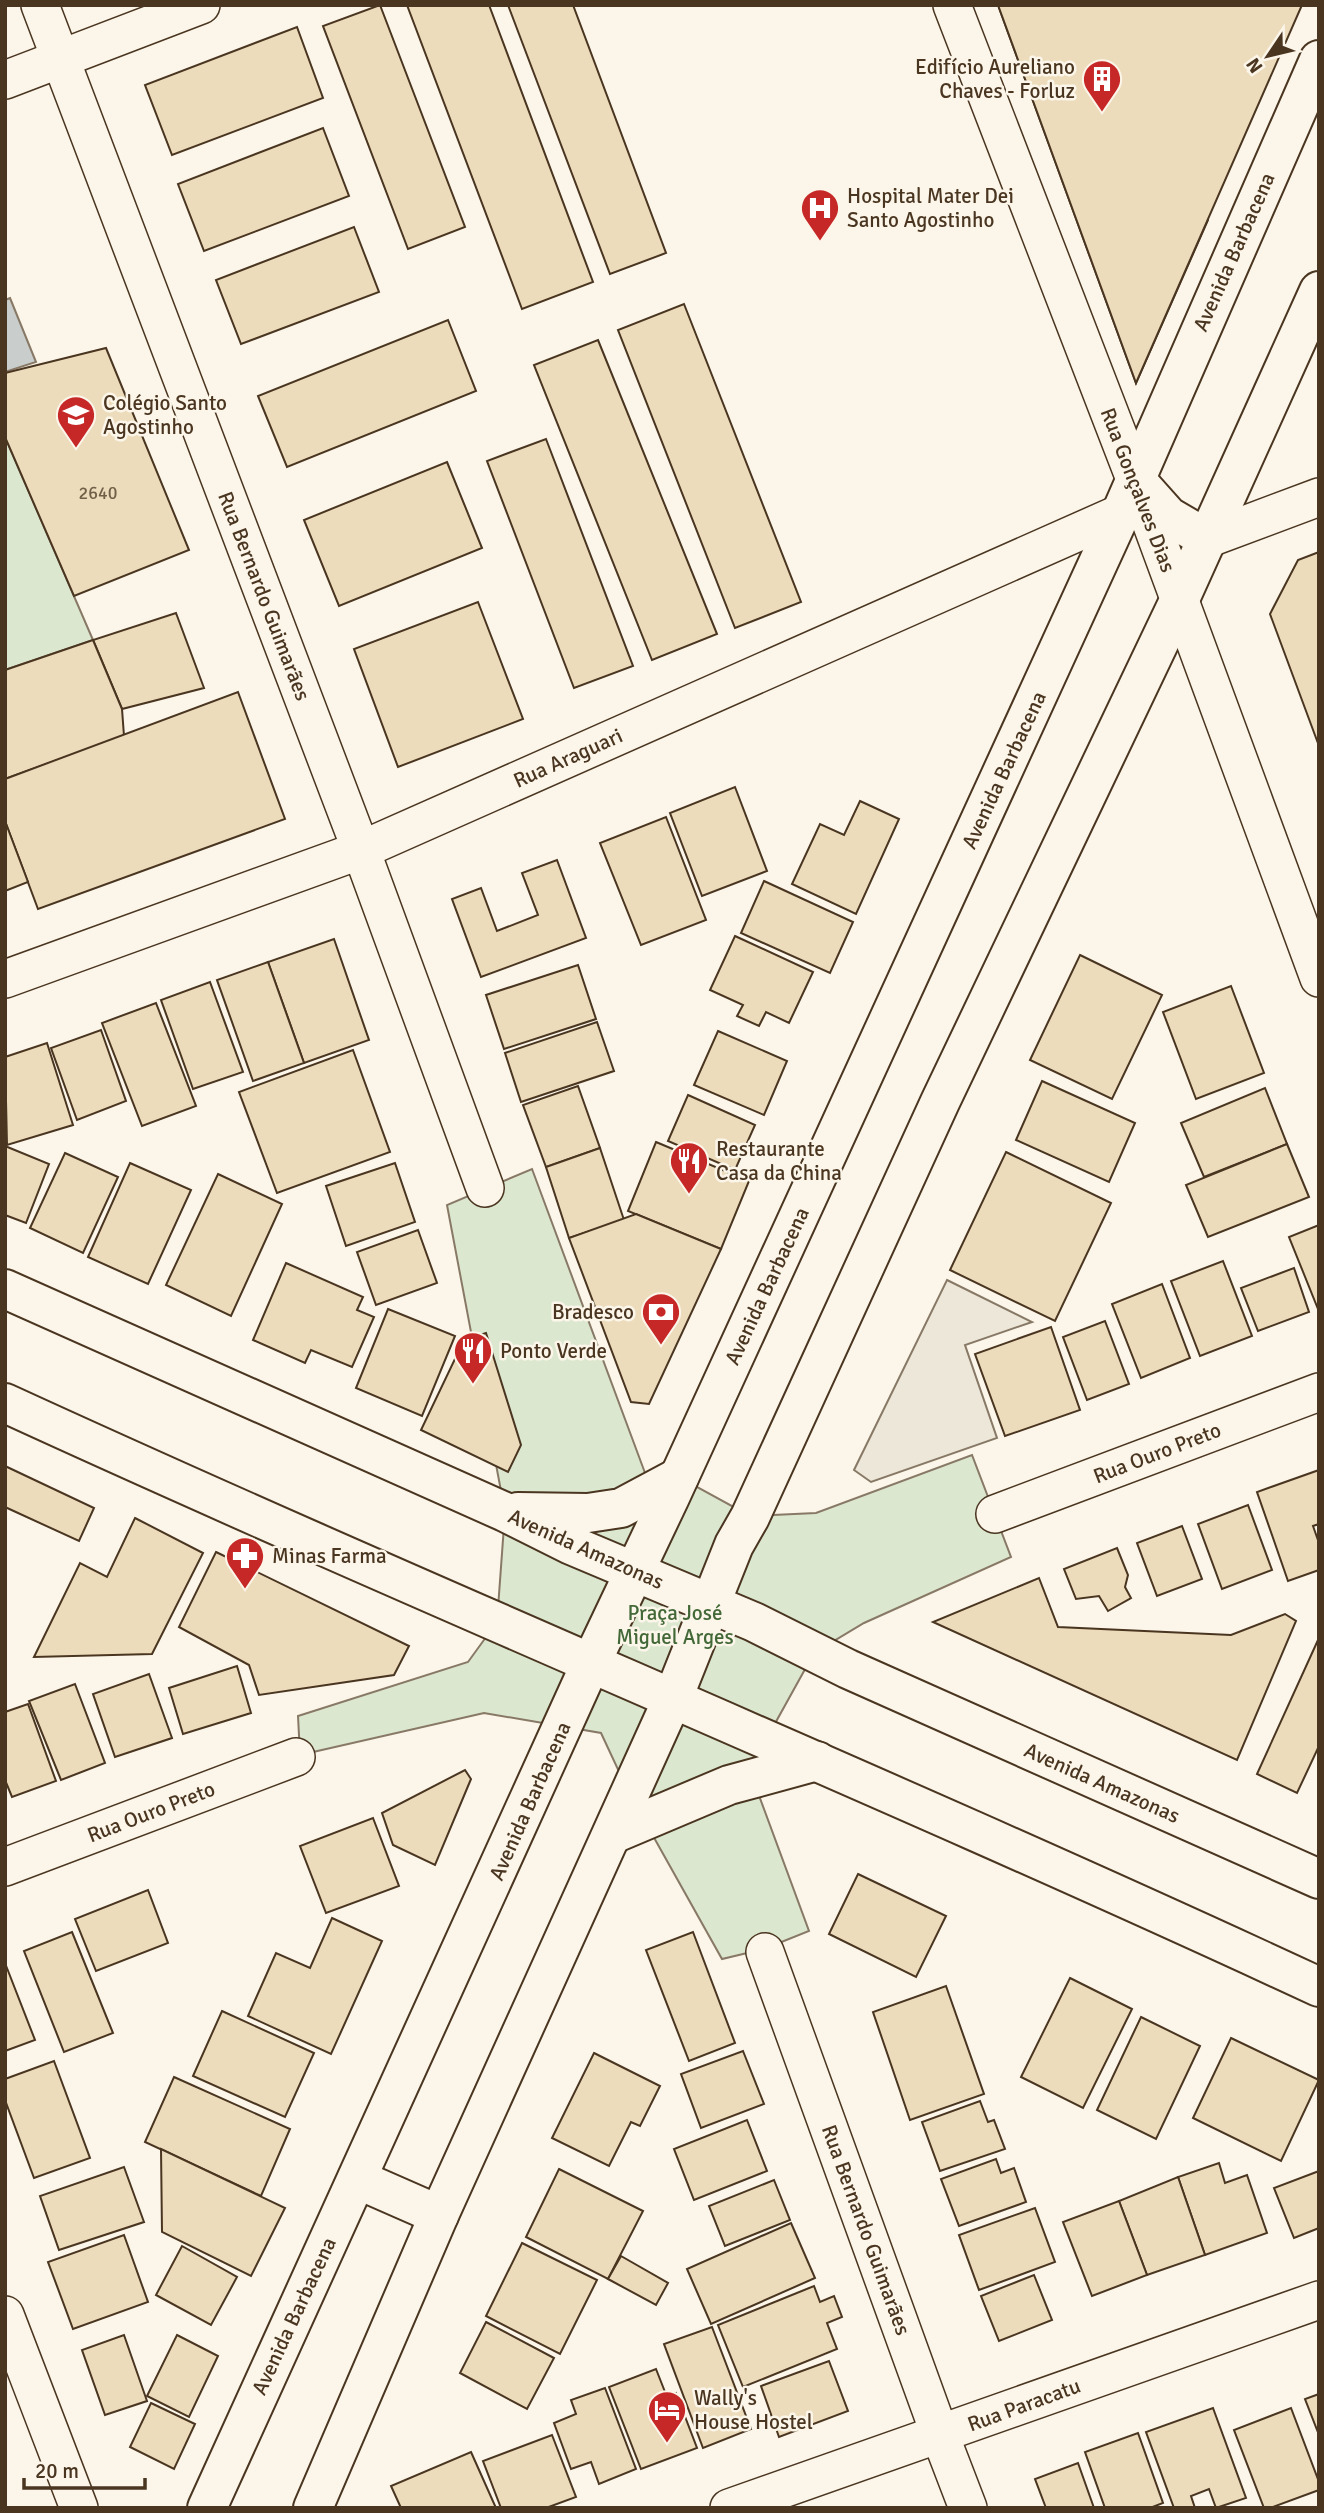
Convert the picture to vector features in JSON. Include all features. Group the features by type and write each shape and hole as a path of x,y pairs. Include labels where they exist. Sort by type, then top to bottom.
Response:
{"main road":[{"name":"Avenida Barbacena","path":"207,2508 591,1663 679,1477 1128,496 1319,60"},
{"path":"313,2508 439,2215 673,1698 734,1545 940,1102 1180,601 1319,291"},
{"path":"1128,496 1207,539"},
{"name":"Avenida Amazonas","path":"5,1289 505,1512 572,1545 711,1604 848,1669 1319,1880"},
{"path":"5,1403 673,1698 706,1716 989,1837 1319,1987"},
{"path":"505,1512 588,1513 621,1508 679,1477"},
{"path":"613,1834 729,1785 817,1762"},
{"path":"357,2179 439,2215"}],"street":[{"name":"Rua Bernardo Guimarães","path":"40,5 485,1188"},
{"path":"5,80 201,5"},
{"name":"Rua Gonçalves Dias","path":"952,5 1128,496 1180,601 1319,978"},
{"name":"Rua Araguari","path":"5,979 360,850 1128,496"},
{"path":"1207,539 1319,497"},
{"name":"Rua Ouro Preto","path":"995,1514 1319,1392"},
{"name":"Rua Ouro Preto","path":"5,1867 296,1757"},
{"name":"Rua Bernardo Guimarães","path":"765,1952 968,2508"},
{"name":"Rua Paracatu","path":"729,2508 1319,2300"},
{"path":"5,2315 74,2497"}],"green space":[{"path":"5,437 93,640 5,670"},
{"name":"Praça José Miguel Arges","path":"532,1169 651,1489 679,1477 750,1516 816,1513 972,1455 1011,1557 864,1623 814,1653 767,1738 754,1782 809,1931 764,1949 722,1959 629,1793 601,1733 484,1713 300,1755 298,1716 468,1662 497,1622 505,1512 447,1205"}],"shaded area":[{"path":"10,298 36,362 5,372 5,300"},
{"path":"947,1280 1032,1322 965,1345 997,1438 871,1482 854,1470"}],"building":[{"path":"380,5 465,227 408,249 323,26"},
{"path":"407,5 489,5 593,282 522,309"},
{"path":"508,5 573,5 666,253 610,274"},
{"name":"Edifício Aureliano Chaves - Forluz","path":"998,5 1126,5 1208,220 1136,383"},
{"name":"Edifício Aureliano Chaves - Forluz","path":"998,5 1302,5 1136,383"},
{"path":"297,27 323,98 172,155 145,85"},
{"path":"323,128 349,196 204,251 178,184"},
{"path":"354,227 379,292 241,344 216,280"},
{"path":"684,304 801,602 735,628 618,330"},
{"path":"448,320 476,391 287,467 258,396"},
{"path":"598,340 717,634 652,660 534,365"},
{"path":"106,348 189,550 74,596 5,437 5,373"},
{"path":"546,439 633,666 574,688 487,461"},
{"path":"447,462 482,548 339,606 304,520"},
{"path":"1319,552 1319,746 1270,614 1298,560"},
{"path":"478,602 523,719 398,767 354,649"},
{"path":"176,613 204,688 122,709 93,640"},
{"path":"93,640 122,709 124,736 5,779 5,670"},
{"path":"238,692 285,819 38,909 5,821 5,779"},
{"path":"735,787 767,871 702,896 670,813"},
{"path":"860,801 899,819 856,914 792,884 820,824 844,835"},
{"path":"666,817 706,920 641,945 600,843"},
{"path":"5,821 28,882 5,891"},
{"path":"557,860 586,938 481,977 452,899 481,888 497,931 538,915 522,873"},
{"path":"764,881 853,922 830,973 741,933"},
{"path":"735,936 813,972 789,1023 766,1012 759,1026 737,1016 743,1005 710,990"},
{"path":"334,939 369,1040 304,1063 268,962"},
{"path":"1080,955 1162,995 1112,1099 1030,1060"},
{"path":"268,962 304,1063 253,1081 217,980"},
{"path":"578,965 596,1019 504,1049 486,995"},
{"path":"210,982 243,1072 193,1089 161,1000"},
{"path":"1231,986 1264,1073 1196,1099 1163,1012"},
{"path":"156,1003 196,1106 142,1126 102,1023"},
{"path":"597,1022 614,1071 521,1102 505,1053"},
{"path":"101,1030 126,1101 77,1120 51,1048"},
{"path":"718,1031 787,1061 764,1115 694,1085"},
{"path":"47,1043 73,1125 7,1145 5,1057"},
{"path":"353,1050 390,1152 277,1193 239,1092"},
{"path":"1042,1081 1135,1123 1109,1182 1016,1140"},
{"path":"578,1086 600,1148 546,1167 523,1105"},
{"path":"1265,1088 1287,1144 1204,1177 1181,1123"},
{"path":"688,1095 755,1125 735,1170 668,1141"},
{"path":"656,1142 749,1181 721,1249 628,1211"},
{"path":"1287,1144 1309,1197 1208,1237 1186,1185"},
{"path":"5,1146 49,1164 26,1223 5,1215"},
{"path":"600,1148 624,1220 569,1238 546,1167"},
{"path":"1006,1152 1111,1203 1055,1321 950,1270"},
{"path":"65,1153 118,1177 83,1253 30,1228"},
{"path":"130,1163 191,1190 148,1284 88,1257"},
{"path":"395,1163 415,1222 346,1246 326,1186"},
{"path":"218,1174 282,1204 231,1316 166,1285"},
{"path":"636,1214 721,1249 649,1404 631,1402 569,1238"},
{"path":"1319,1225 1319,1309 1318,1309 1289,1237"},
{"path":"418,1230 437,1283 376,1305 357,1252"},
{"path":"1223,1261 1252,1336 1200,1356 1171,1281"},
{"path":"286,1263 363,1297 357,1310 374,1317 352,1367 311,1350 305,1363 253,1340"},
{"path":"1294,1268 1309,1312 1258,1331 1241,1288"},
{"path":"1162,1284 1190,1358 1141,1378 1112,1304"},
{"path":"388,1309 455,1336 422,1416 356,1388"},
{"path":"1105,1321 1129,1384 1087,1400 1063,1337"},
{"path":"1051,1327 1080,1410 1005,1436 975,1354"},
{"name":"Ponto Verde","path":"486,1333 521,1445 508,1472 421,1430 464,1340"},
{"path":"5,1466 94,1508 79,1541 5,1507"},
{"path":"1319,1470 1319,1524 1313,1526 1319,1543 1319,1570 1288,1581 1257,1492"},
{"path":"1248,1505 1272,1570 1222,1589 1198,1524"},
{"path":"135,1518 203,1553 152,1654 34,1657 80,1563 107,1577"},
{"path":"1182,1526 1202,1579 1157,1596 1137,1543"},
{"path":"1117,1548 1128,1575 1125,1587 1131,1598 1108,1611 1099,1596 1076,1599 1064,1569"},
{"name":"Minas Farma","path":"216,1552 409,1646 394,1675 259,1695 249,1665 179,1627"},
{"path":"1039,1578 1058,1627 1231,1635 1285,1614 1296,1621 1237,1760 933,1622"},
{"path":"1318,1640 1319,1746 1297,1793 1257,1774"},
{"path":"237,1666 251,1713 183,1734 169,1688"},
{"path":"149,1674 172,1738 115,1757 93,1694"},
{"path":"75,1684 105,1763 61,1780 29,1701"},
{"path":"28,1704 56,1781 12,1797 5,1780 5,1712"},
{"path":"465,1770 471,1779 435,1865 393,1845 382,1813"},
{"path":"373,1818 399,1886 326,1913 300,1846"},
{"path":"858,1874 946,1916 916,1977 829,1934"},
{"path":"148,1890 168,1943 96,1971 75,1919"},
{"path":"332,1918 382,1941 331,2054 248,2016 276,1953 310,1968"},
{"path":"72,1932 113,2033 64,2052 24,1951"},
{"path":"693,1932 735,2043 689,2061 646,1950"},
{"path":"5,1963 35,2040 5,2051"},
{"path":"1070,1978 1132,2009 1083,2108 1021,2077"},
{"path":"946,1986 984,2094 910,2120 873,2012"},
{"path":"222,2011 314,2053 285,2117 193,2076"},
{"path":"1141,2017 1200,2046 1156,2139 1097,2110"},
{"path":"1231,2038 1319,2080 1281,2161 1193,2118"},
{"path":"743,2051 764,2104 701,2128 681,2074"},
{"path":"594,2053 660,2086 640,2126 631,2122 609,2166 552,2138"},
{"path":"54,2061 90,2158 34,2178 5,2100 5,2079"},
{"path":"174,2077 290,2129 261,2196 145,2142"},
{"path":"980,2101 988,2122 994,2120 1005,2149 940,2171 922,2122"},
{"path":"747,2120 767,2171 694,2200 674,2149"},
{"path":"161,2149 285,2208 251,2276 162,2232"},
{"path":"996,2159 1001,2173 1014,2168 1026,2202 959,2226 941,2179"},
{"path":"1219,2163 1225,2183 1247,2175 1267,2233 1205,2255 1178,2177"},
{"path":"124,2167 144,2222 59,2250 40,2196"},
{"path":"559,2169 643,2211 608,2279 526,2237"},
{"path":"1319,2171 1319,2228 1294,2238 1274,2188"},
{"path":"1178,2177 1205,2255 1147,2275 1119,2201"},
{"path":"774,2180 790,2220 725,2246 709,2206"},
{"path":"1119,2201 1147,2275 1092,2296 1063,2222"},
{"path":"1035,2208 1055,2262 979,2290 959,2235"},
{"path":"791,2223 815,2278 711,2324 687,2269"},
{"path":"124,2235 148,2302 73,2329 48,2262"},
{"path":"522,2243 597,2280 560,2354 486,2316"},
{"path":"182,2246 237,2277 211,2325 156,2295"},
{"path":"621,2256 668,2283 656,2305 608,2279"},
{"path":"1034,2275 1052,2320 999,2341 981,2296"},
{"path":"814,2286 820,2302 834,2296 842,2317 827,2323 837,2349 743,2387 718,2325"},
{"path":"486,2322 554,2358 527,2409 460,2373"},
{"path":"712,2327 751,2429 703,2448 664,2344"},
{"path":"124,2335 147,2401 105,2415 82,2350"},
{"path":"177,2335 218,2356 189,2417 147,2396"},
{"path":"829,2361 848,2411 779,2437 761,2386"},
{"path":"656,2369 667,2397 676,2393 697,2448 641,2469 609,2387"},
{"path":"605,2388 636,2469 599,2484 591,2462 571,2469 554,2423 576,2414 571,2400"},
{"path":"1319,2394 1319,2435 1305,2399"},
{"path":"151,2403 195,2424 174,2469 130,2447"},
{"path":"1213,2408 1246,2498 1216,2508 1209,2489 1191,2496 1195,2508 1174,2508 1146,2432"},
{"path":"1291,2408 1319,2482 1319,2490 1264,2508 1234,2430"},
{"path":"1138,2433 1163,2503 1150,2508 1105,2508 1085,2452"},
{"path":"552,2435 576,2497 546,2508 501,2508 483,2461"},
{"path":"471,2452 496,2508 401,2508 391,2486"},
{"path":"1078,2463 1094,2508 1046,2508 1035,2479"}],"place":[{"name":"Edifício Aureliano Chaves - Forluz","path":"1102,113"},
{"name":"Hospital Mater Dei Santo Agostinho","path":"820,242"},
{"name":"Colégio Santo Agostinho","path":"76,449"},
{"name":"Restaurante Casa da China","path":"689,1195"},
{"name":"Bradesco","path":"661,1346"},
{"name":"Ponto Verde","path":"473,1385"},
{"name":"Minas Farma","path":"245,1590"},
{"name":"Wally's House Hostel","path":"667,2444"}]}
